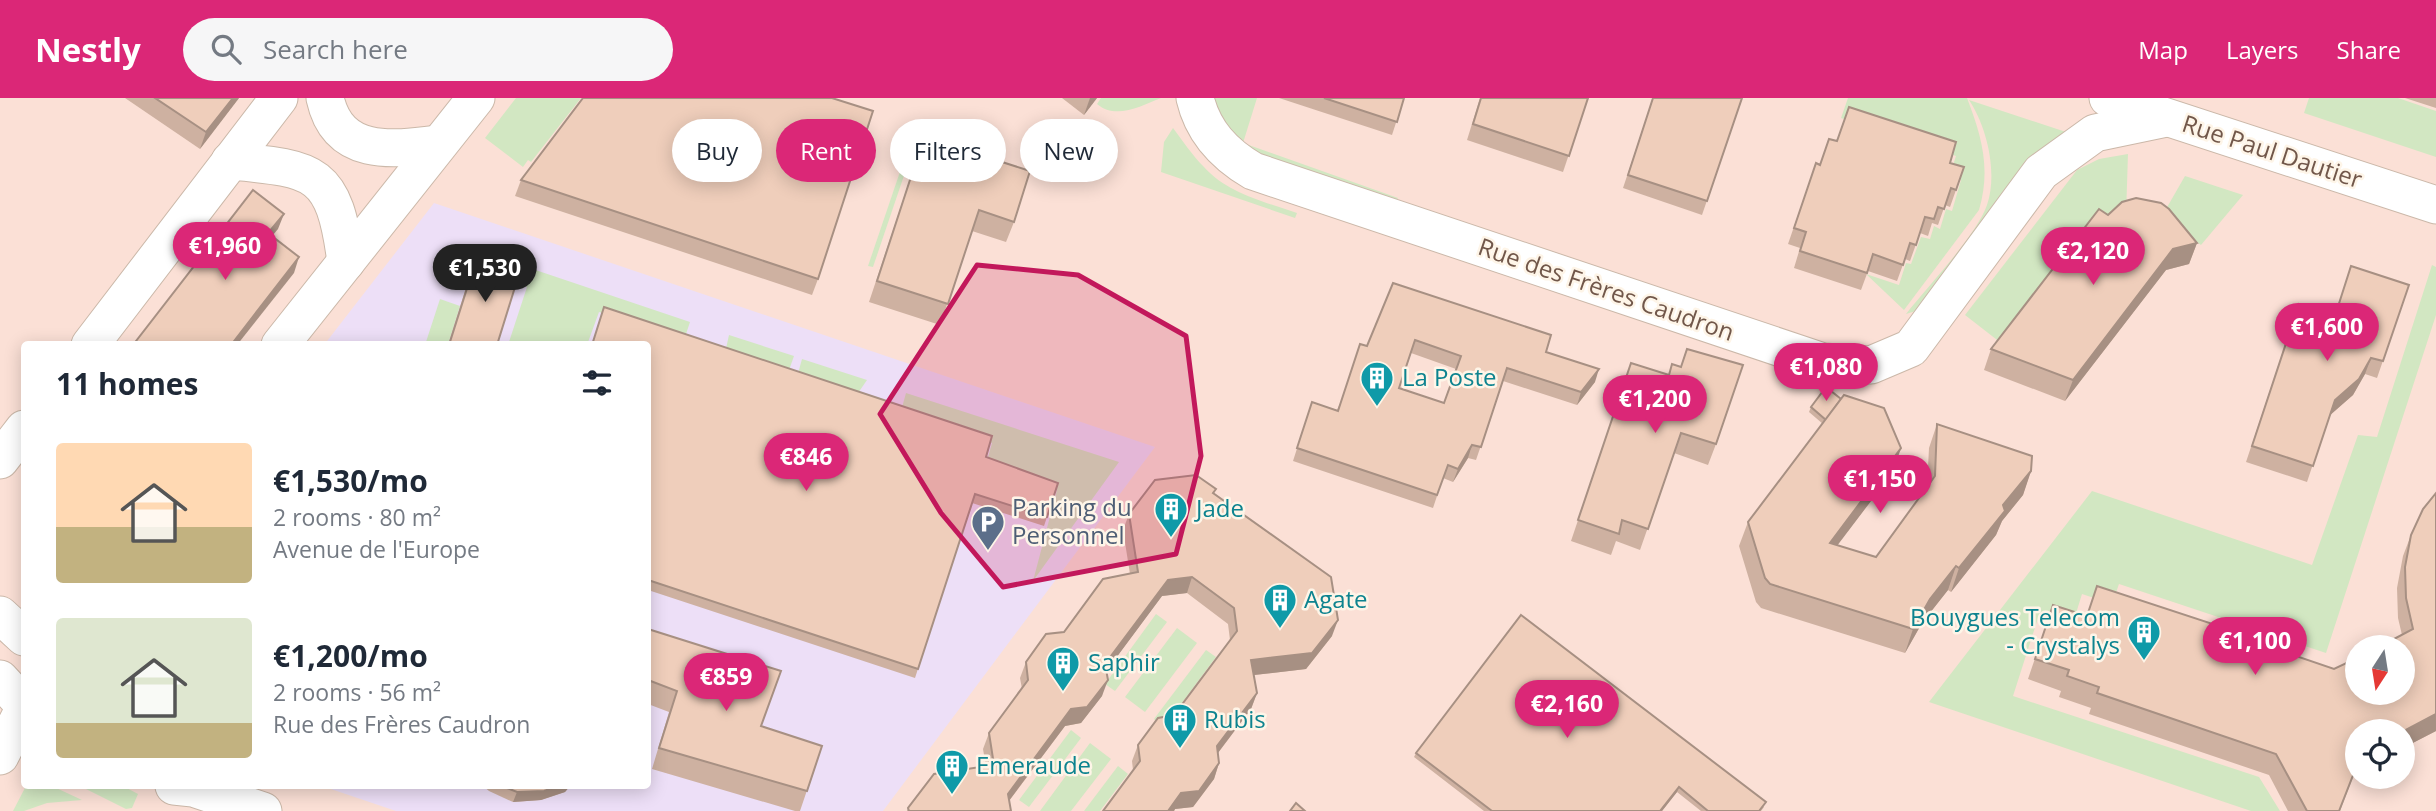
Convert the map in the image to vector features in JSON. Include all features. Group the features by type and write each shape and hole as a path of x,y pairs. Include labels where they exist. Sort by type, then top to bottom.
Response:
{"street":[{"path":"93,341 279,98"},
{"path":"325,98 329,116 348,136 370,148 399,149 438,144"},
{"path":"283,341 476,98"},
{"name":"Rue des Frères Caudron","path":"1195,98 1212,137 1230,158 1253,172 1823,362 1871,365 1911,348 2042,172 2095,133 2167,118"},
{"name":"Rue Paul Dautier","path":"2108,98 2436,205"},
{"path":"230,161 292,166 317,180 335,203 346,262"},
{"path":"0,460 21,433"},
{"path":"0,615 21,634"},
{"path":"0,679 21,704"},
{"path":"0,756 21,713"},
{"path":"195,789 263,811"}],"highlighted area":[{"path":"977,265 1078,275 1186,336 1201,456 1176,554 1003,587 941,513 880,414"}],"shaded area":[{"path":"0,98 2436,98 2436,811 0,811"},
{"path":"434,203 1155,447 883,811 396,811 331,789 651,789 651,341 327,341"}],"green space":[{"path":"516,98 581,98 531,162 528,160 523,167 485,138"},
{"path":"1101,98 1161,98 1137,108 1112,111 1097,104"},
{"path":"1209,98 1257,98 1243,143 1398,198 1393,205 1237,147"},
{"path":"1848,98 1967,98 1981,140 1984,181 1979,210 1904,310 1866,274 1899,285 1906,263 1911,264 1921,237 1930,239 1934,226 1940,229 1946,209 1952,211 1961,180 1949,177 1956,156 1841,118"},
{"path":"2309,98 2398,98 2436,111 2436,157 2304,113"},
{"path":"1969,100 2066,132 1919,310 1906,314 1962,246 1987,205 1991,179 1989,151 1981,123"},
{"path":"1173,128 1213,176 1247,196 1297,213 1295,218 1161,172 1164,142"},
{"path":"2128,154 2126,216 2001,343 1965,315 2077,170 2099,159"},
{"path":"2185,176 2243,195 2201,245 2162,216"},
{"path":"896,182 902,182 873,267 868,266"},
{"path":"500,258 690,322 684,340 599,312 588,341 509,341 527,287 492,276"},
{"path":"2432,265 2436,267 2436,315 2326,653 2119,584 2112,604 2082,594 2073,623 2039,615 2013,696 2259,777 2280,811 2251,811 1929,702 2092,491 2312,565 2358,435 2377,437"},
{"path":"440,299 460,306 449,341 426,341"},
{"path":"729,335 794,356 788,373 725,353"},
{"path":"802,359 867,380 856,396 797,377"},
{"path":"906,393 1119,462 1033,581 1057,490 986,464 992,443 901,411"},
{"path":"1156,614 1167,622 1115,691 1105,684"},
{"path":"1177,628 1197,643 1145,712 1125,697"},
{"path":"1206,650 1216,657 1164,727 1154,719"},
{"path":"1071,730 1081,738 1029,807 1019,800"},
{"path":"1090,743 1111,759 1071,811 1040,811"},
{"path":"1118,766 1128,774 1100,811 1084,811"},
{"path":"24,789 58,789 82,800 47,803 24,811 13,811"},
{"path":"86,789 129,789 138,794 132,808 126,809"}],"building":[{"path":"155,98 233,98 206,132"},
{"path":"583,98 832,98 873,111 870,119 776,119 776,182 850,182 818,279 521,180"},
{"path":"1324,98 1404,98 1397,122"},
{"path":"1481,98 1588,98 1569,156 1473,124"},
{"path":"1653,98 1742,98 1707,201 1628,175"},
{"path":"1849,107 1956,142 1950,163 1964,167 1956,190 1951,188 1944,209 1938,207 1934,219 1925,217 1916,245 1910,243 1903,265 1873,254 1867,273 1800,251 1806,232 1794,228 1816,163 1820,165 1829,139 1837,141"},
{"path":"1006,163 1020,168 1020,182 1027,182 1014,222 979,210 948,304 877,281 909,182 1006,182"},
{"path":"253,190 284,214 268,233 299,257 234,341 136,341"},
{"path":"2136,198 2161,203 2197,243 2173,249 2073,380 1991,349 2099,209 2108,215 2122,202"},
{"path":"477,257 520,271 498,341 450,341"},
{"path":"2351,266 2409,285 2383,361 2371,358 2359,379 2335,400 2313,466 2252,446 2299,304 2335,316"},
{"name":"La Poste","path":"1393,283 1551,335 1546,352 1599,369 1581,392 1507,368 1481,447 1472,445 1458,469 1448,465 1437,495 1297,448 1312,402 1338,411 1360,344 1367,346","holes":["1415,340 1461,356 1444,403 1399,388"]},
{"path":"604,307 992,436 986,457 1058,483 1047,517 975,494 918,669 651,581 651,341 593,341"},
{"path":"1687,349 1743,365 1716,444 1681,433 1648,529 1622,520 1619,534 1578,520 1631,363 1669,375 1672,364 1681,367"},
{"path":"1826,387 1841,399 1826,420 1811,407"},
{"path":"1844,395 1884,408 1901,448 1830,543 1876,557 1935,476 1937,424 2032,456 2031,471 2003,505 2005,511 1930,599 1913,629 1770,584 1765,578 1748,522"},
{"path":"1196,475 1216,489 1213,493 1331,577 1338,620 1312,653 1251,660 1257,693 1217,746 1219,763 1199,791 1181,793 1168,811 1103,811 1140,761 1138,745 1158,718 1174,715 1237,631 1234,608 1192,577 1168,580 1105,664 1108,680 1087,707 1071,709 1008,794 1011,811 909,811 908,808 934,774 994,765 989,733 1028,680 1026,662 1046,634 1064,632 1103,579 1138,572 1129,514 1155,480"},
{"name":"Bouygues Telecom - Crystalys","path":"2436,493 2436,714 2415,725 2415,719 2345,719 2345,789 2348,789 2339,811 2307,811 2276,754 2097,693 2099,687 2067,676 2069,670 2035,659 2053,605 2087,616 2097,586 2292,650 2290,654 2334,669 2345,664 2345,705 2415,705 2415,635 2402,635 2413,629 2406,598 2405,567 2411,535 2423,509"},
{"path":"1521,615 1766,802 1759,811 1708,811 1679,787 1660,811 1492,811 1416,753"},
{"path":"651,630 781,671 761,726 822,746 807,791 659,748 677,691 651,681"},
{"path":"510,789 550,789 544,791 517,792"},
{"path":"1296,803 1305,811 1290,811"}],"place":[{"name":"La Poste","path":"1377,408"},
{"name":"Jade","path":"1171,539"},
{"name":"Parking du Personnel","path":"988,552"},
{"name":"Agate","path":"1280,630"},
{"name":"Bouygues Telecom - Crystalys","path":"2144,662"},
{"name":"Saphir","path":"1063,693"},
{"name":"Rubis","path":"1180,750"},
{"name":"Emeraude","path":"952,796"}]}
